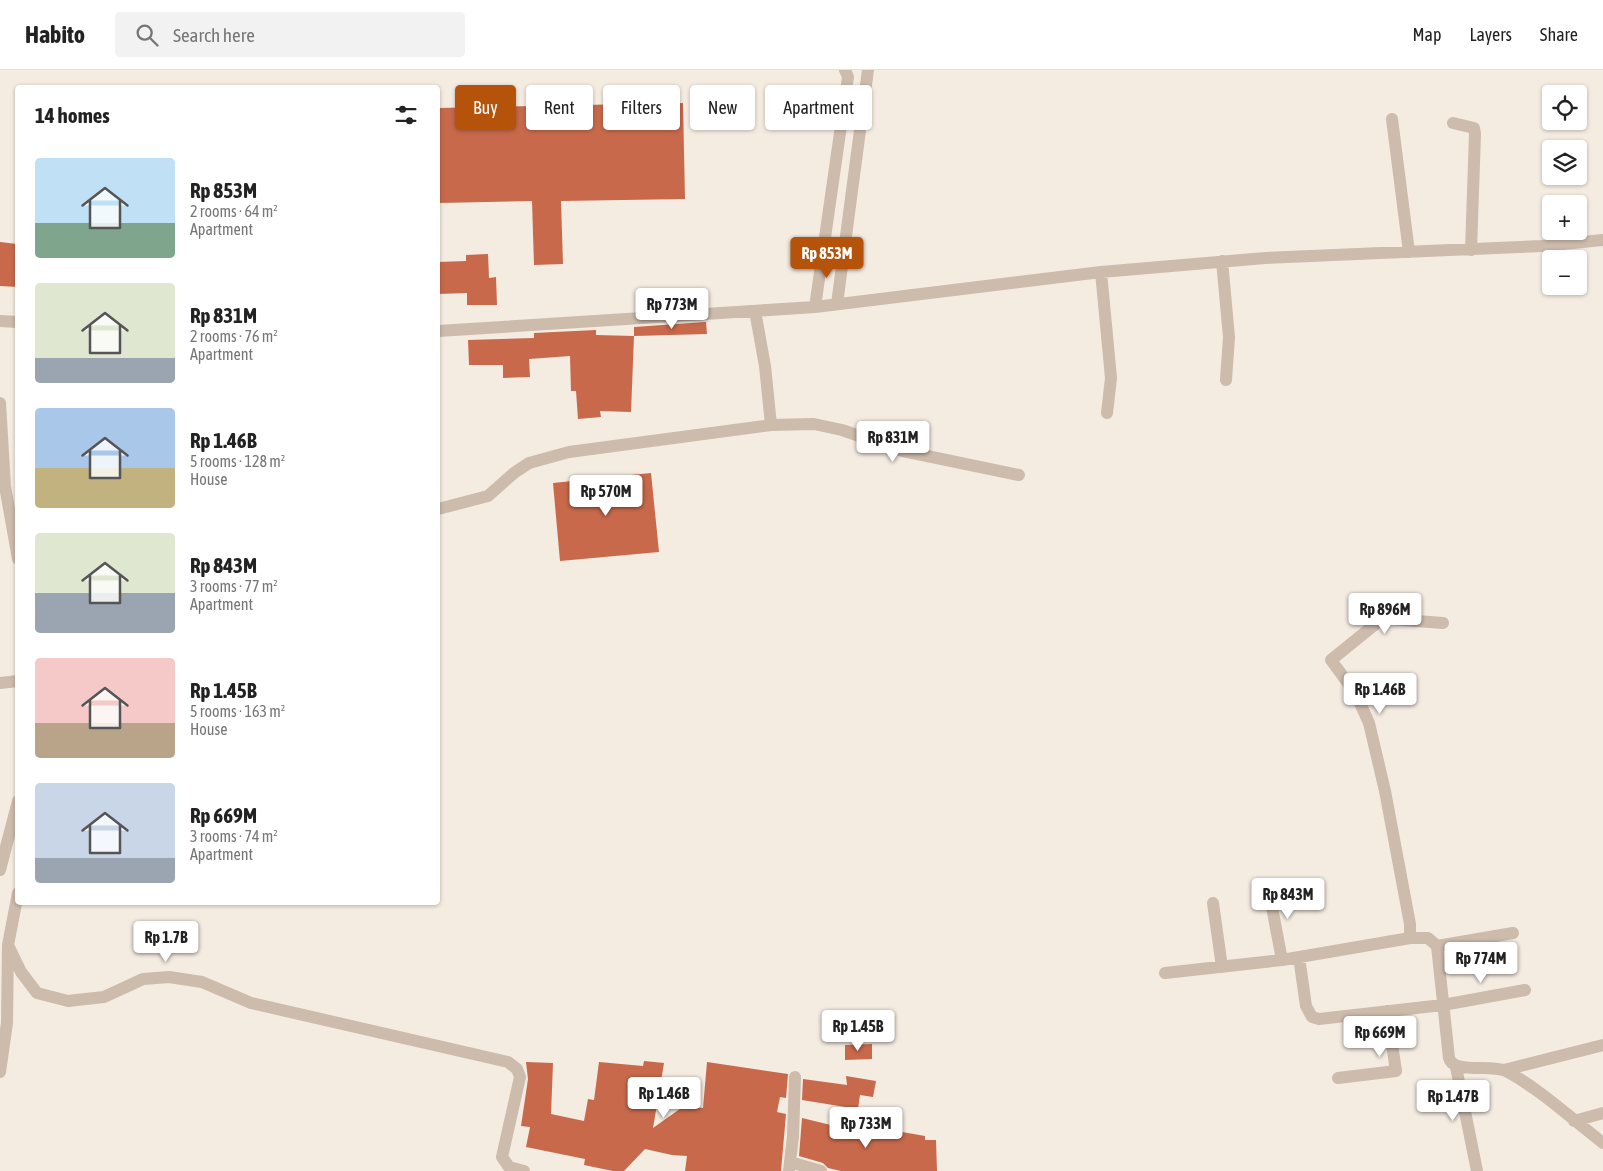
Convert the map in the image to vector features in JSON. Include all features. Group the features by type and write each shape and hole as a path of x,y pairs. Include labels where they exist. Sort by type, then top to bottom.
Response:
{"street":[{"path":"845,70 848,77 847,85"},
{"path":"867,85 868,70"},
{"path":"1392,119 1409,252"},
{"path":"1453,124 1474,128 1475,134 1471,250"},
{"path":"815,307 840,130"},
{"path":"837,304 861,130"},
{"path":"825,237 846,238"},
{"path":"440,331 815,307 1101,272 1265,258 1471,250 1603,240"},
{"path":"1222,262 1229,337 1226,380"},
{"path":"1101,272 1111,368 1107,413"},
{"path":"755,311 765,366 771,424"},
{"path":"0,321 15,322"},
{"path":"0,403 3,486 15,543"},
{"path":"440,508 488,496 514,473 529,463 569,452 771,424 814,424 842,430 903,451 1020,475"},
{"path":"1410,938 1410,924 1385,791 1369,723 1356,694 1332,660 1378,622 1391,619 1443,623"},
{"path":"0,683 15,681"},
{"path":"0,870 15,812"},
{"path":"1268,886 1282,960"},
{"path":"1214,903 1222,967"},
{"path":"0,1072 7,1023 8,945 16,905"},
{"path":"1437,946 1513,933"},
{"path":"1165,973 1282,960 1410,938 1428,938 1437,946 1448,1058 1456,1067 1477,1171"},
{"path":"8,945 21,972 37,993 68,1001 104,997 142,979 169,977 202,982 250,1003 508,1062 516,1069 520,1077 502,1157 509,1167 524,1171"},
{"path":"1299,957 1306,1006 1312,1017 1319,1019 1443,1005 1525,990"},
{"path":"1338,1078 1396,1071 1387,1011"},
{"path":"1456,1067 1473,1066 1504,1070 1603,1045"},
{"path":"1504,1070 1603,1143"},
{"path":"795,1077 794,1136 789,1166 821,1171"},
{"path":"1574,1120 1603,1113"}],"building":[{"path":"680,103 683,103 685,199 561,201 563,264 534,265 532,201 440,203 440,108 455,108 455,130 516,130 516,106 526,106 526,130 593,130 593,105 603,105 603,130 680,130"},
{"path":"0,242 15,244 15,287 0,286"},
{"path":"488,254 489,278 496,277 497,305 467,305 467,293 440,294 440,262 466,261 466,255"},
{"path":"706,322 707,334 634,336 634,327"},
{"path":"596,330 596,335 634,336 631,412 600,411 601,417 578,419 576,391 571,391 570,356 529,359 530,377 503,378 503,365 469,365 468,340 534,338 534,333"},
{"path":"651,473 659,552 560,561 553,483"},
{"path":"872,1044 872,1059 845,1060 845,1045"},
{"path":"644,1061 664,1063 653,1128 684,1106 703,1108 707,1062 788,1074 786,1098 780,1097 777,1112 786,1114 781,1171 685,1171 687,1156 645,1149 624,1171 613,1171 584,1165 585,1159 526,1147 530,1127 521,1126 528,1079 526,1062 553,1063 551,1114 584,1121 588,1099 594,1100 599,1062 643,1066"},
{"path":"846,1076 876,1081 873,1097 860,1095 858,1109 802,1100 803,1079 847,1085"},
{"path":"802,1118 876,1136 877,1131 902,1136 902,1132 925,1136 925,1140 936,1140 937,1171 841,1171 828,1168 823,1163 799,1156"}]}
